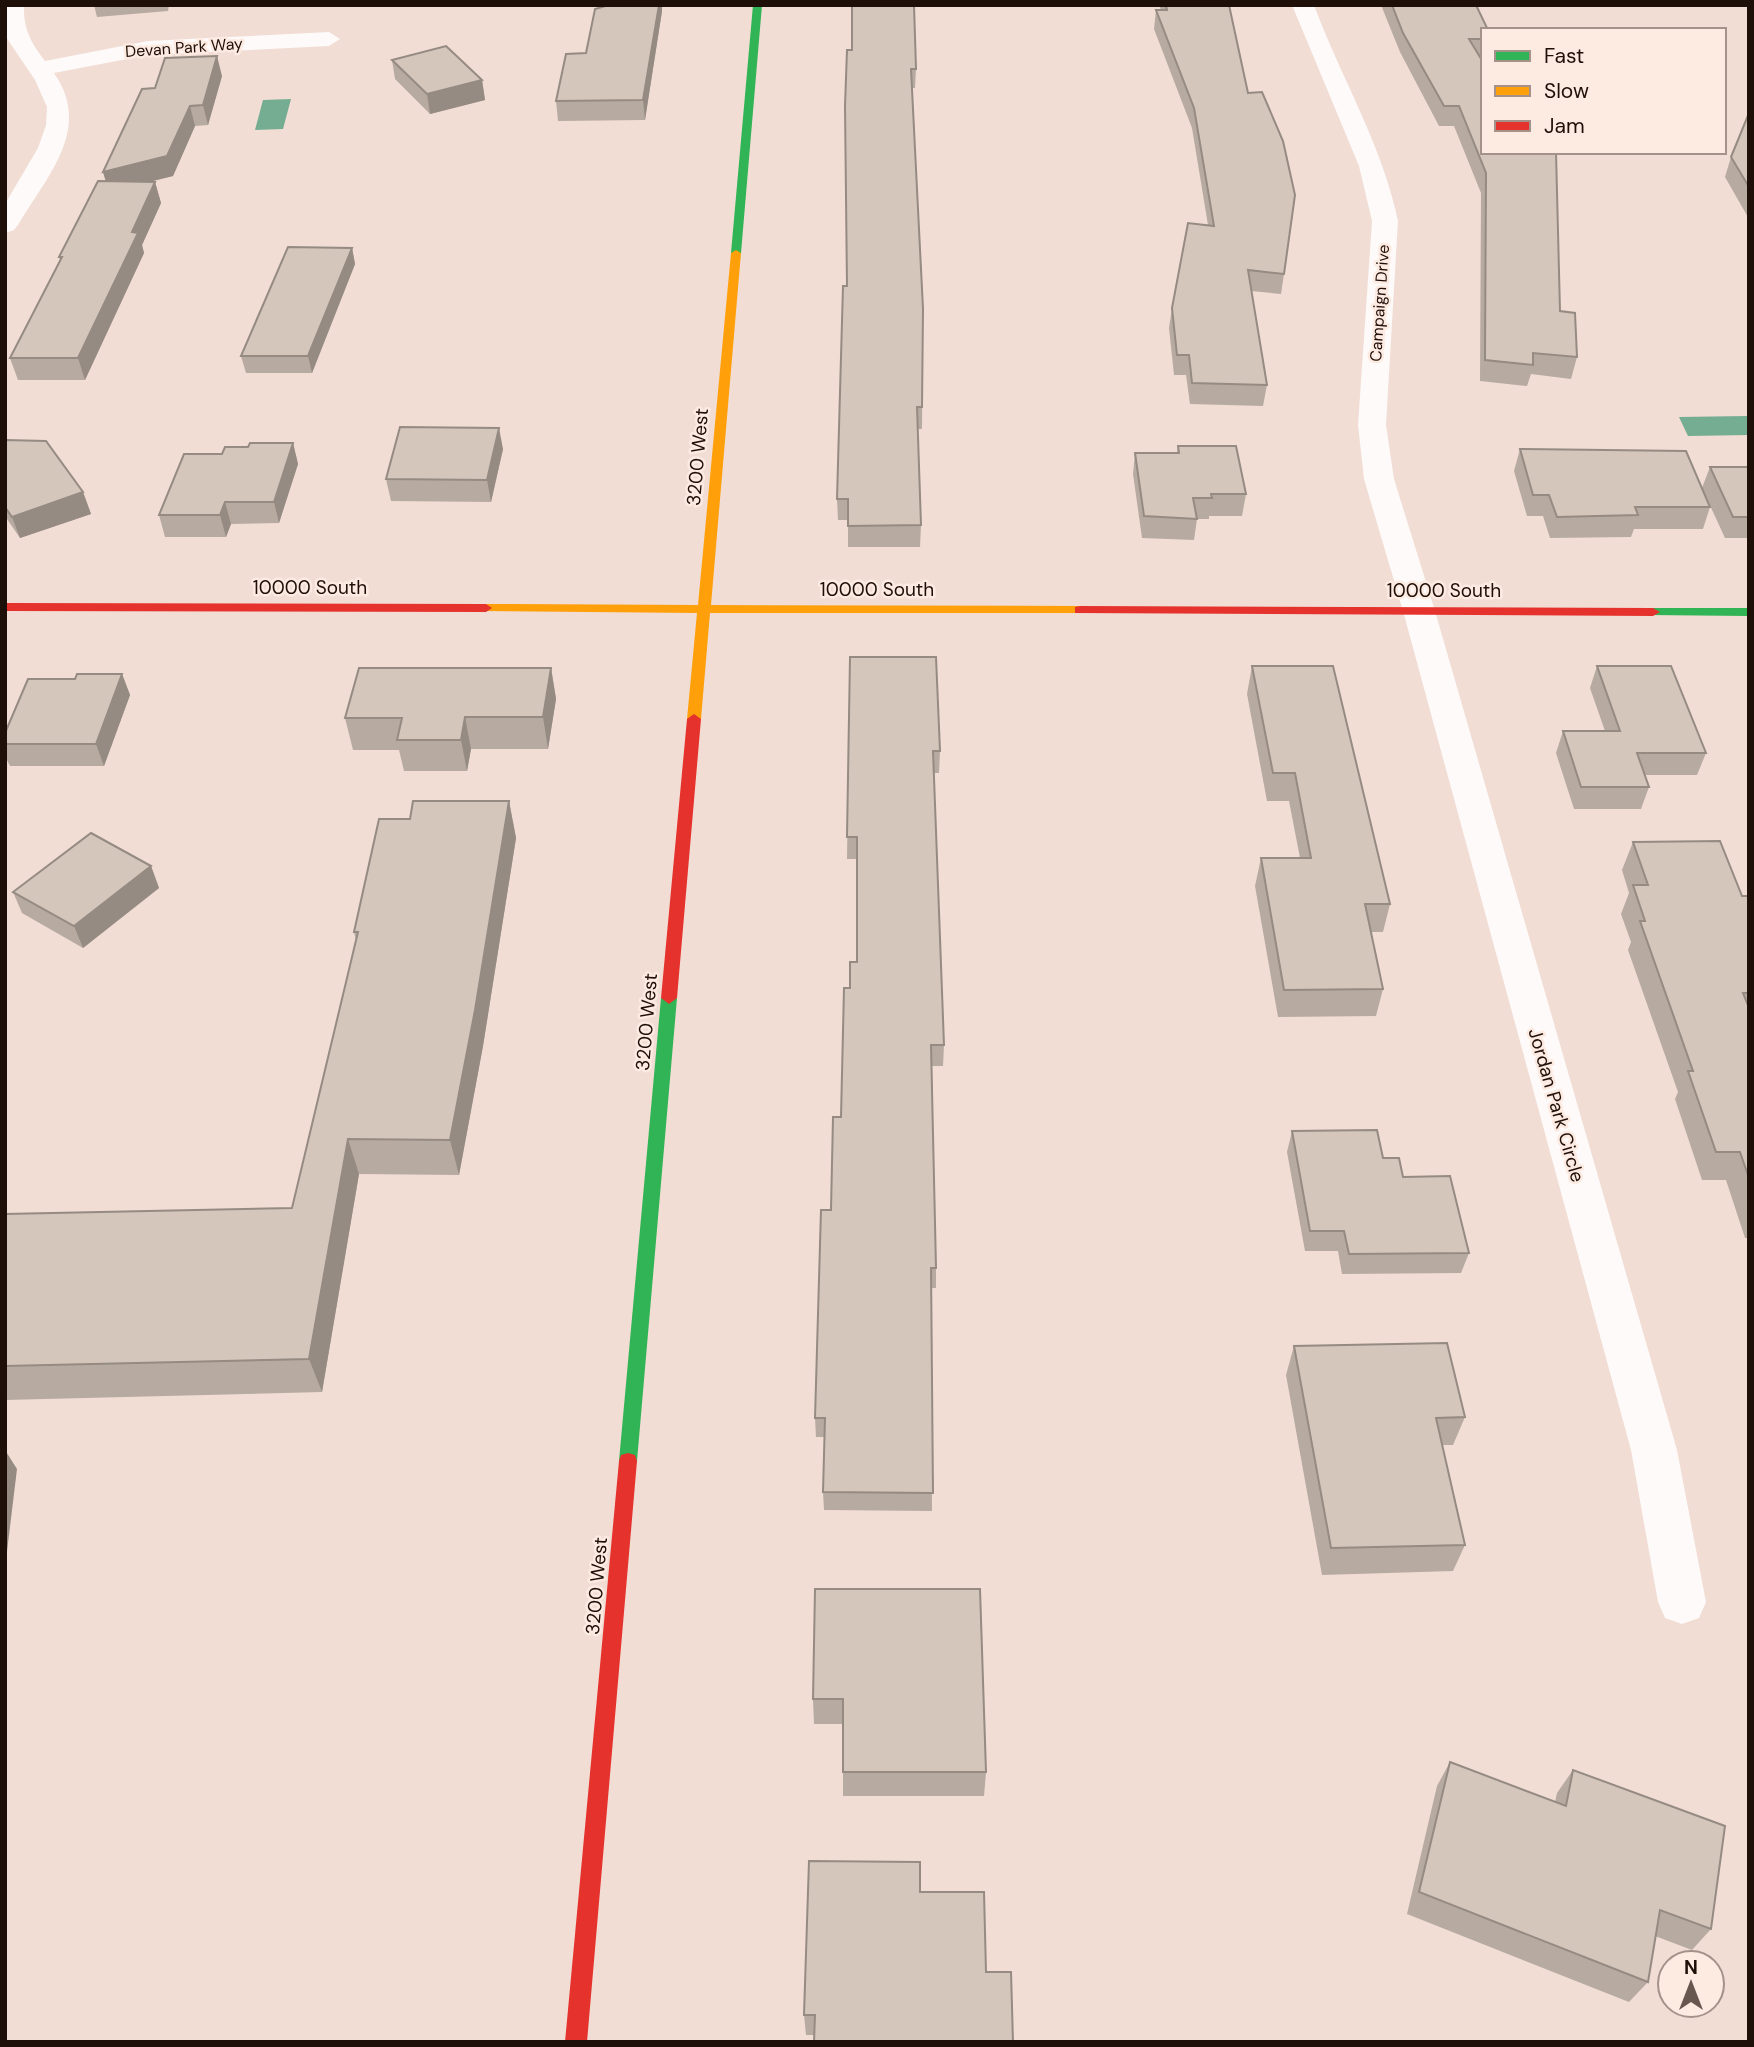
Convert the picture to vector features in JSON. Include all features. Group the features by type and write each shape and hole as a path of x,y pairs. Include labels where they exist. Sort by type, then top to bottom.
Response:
{"street":[{"path":"5,225 58,126 60,106 54,86 23,50 13,30 13,5"},
{"name":"3200 West","path":"576,2042 758,5"},
{"name":"Campaign Drive","path":"1303,5 1322,59 1372,164 1381,191 1385,221 1372,425 1379,479 1419,611"},
{"name":"Devan Park Way","path":"41,69 148,48 329,39"},
{"name":"10000 South","path":"5,607 1749,612"},
{"name":"Jordan Park Circle","path":"1419,611 1654,1450 1682,1602"}],"shaded area":[{"path":"291,99 283,129 255,130 263,100"},
{"path":"1747,416 1749,435 1688,436 1679,417"}],"building":[{"path":"609,5 659,5 643,100 556,101 566,54 586,53 595,9"},
{"path":"852,5 914,5 916,69 911,69 923,309 922,407 917,407 921,525 848,526 848,499 837,499 843,286 847,286 845,106 847,50 852,50"},
{"path":"1166,5 1229,5 1248,93 1262,92 1283,141 1295,195 1284,274 1248,270 1267,385 1192,383 1189,355 1177,355 1172,308 1188,223 1214,226 1194,108 1156,10 1167,10"},
{"path":"1392,5 1476,5 1487,28 1481,28 1481,39 1469,39 1481,59 1481,154 1556,154 1560,311 1575,313 1577,357 1533,353 1533,365 1485,360 1486,173 1459,106 1444,106 1403,33"},
{"path":"446,46 482,80 427,94 392,60"},
{"path":"217,56 203,105 190,106 167,156 103,172 142,89 155,88 165,58"},
{"path":"1749,113 1749,187 1731,157"},
{"path":"98,181 155,182 132,232 138,233 78,358 10,358 62,257 59,257"},
{"path":"288,247 352,248 308,356 241,356"},
{"path":"400,427 499,428 487,480 386,479"},
{"path":"5,440 46,441 83,492 12,517 5,507"},
{"path":"250,443 293,443 274,502 225,502 220,515 159,515 184,454 222,454 225,447 248,447"},
{"path":"1178,446 1236,446 1246,494 1211,494 1212,498 1193,498 1197,519 1144,516 1135,453 1179,453"},
{"path":"1520,449 1686,451 1710,507 1635,507 1638,515 1557,517 1549,495 1533,495"},
{"path":"1710,467 1749,467 1749,517 1733,517"},
{"path":"850,657 936,657 940,751 933,751 944,1045 931,1045 936,1268 931,1268 933,1493 823,1492 825,1418 815,1418 821,1210 831,1210 833,1117 841,1117 844,988 850,988 850,962 857,962 857,837 847,837"},
{"path":"1252,666 1333,666 1390,904 1365,904 1383,989 1284,990 1261,858 1311,858 1295,773 1273,773"},
{"path":"1597,666 1671,666 1706,753 1637,753 1649,787 1581,787 1563,731 1620,731"},
{"path":"359,668 551,668 543,717 465,717 461,740 397,740 402,718 345,718"},
{"path":"77,674 122,674 96,744 5,744 5,733 28,679 75,679"},
{"path":"413,801 509,801 475,1010 450,1140 348,1139 309,1359 5,1366 5,1214 292,1208 358,932 354,932 379,819 410,819"},
{"path":"91,833 151,866 74,926 13,892"},
{"path":"1720,841 1742,896 1749,896 1749,993 1743,993 1749,1008 1749,1178 1740,1152 1716,1152 1688,1071 1693,1071 1640,921 1645,921 1633,885 1648,885 1633,842"},
{"path":"1377,1130 1383,1158 1399,1158 1403,1177 1450,1176 1469,1253 1349,1254 1344,1231 1310,1231 1292,1131"},
{"path":"1447,1343 1465,1417 1436,1418 1465,1545 1331,1548 1294,1346"},
{"path":"815,1589 980,1589 986,1772 843,1772 843,1699 813,1699"},
{"path":"1450,1762 1566,1806 1573,1770 1725,1826 1711,1929 1660,1910 1648,1982 1419,1892"},
{"path":"809,1861 920,1862 920,1892 984,1892 986,1972 1011,1972 1013,2042 814,2042 815,2015 804,2015"}],"traffic: fast":[{"path":"736,253 758,5"},
{"path":"1653,612 1749,612"},
{"path":"628,1461 669,998"}],"traffic: slow":[{"path":"694,719 736,253"},
{"path":"486,608 1080,610"}],"traffic: jam":[{"path":"5,607 486,608"},
{"path":"1080,610 1653,612"},
{"path":"669,998 694,719"},
{"path":"576,2042 628,1461"}]}
